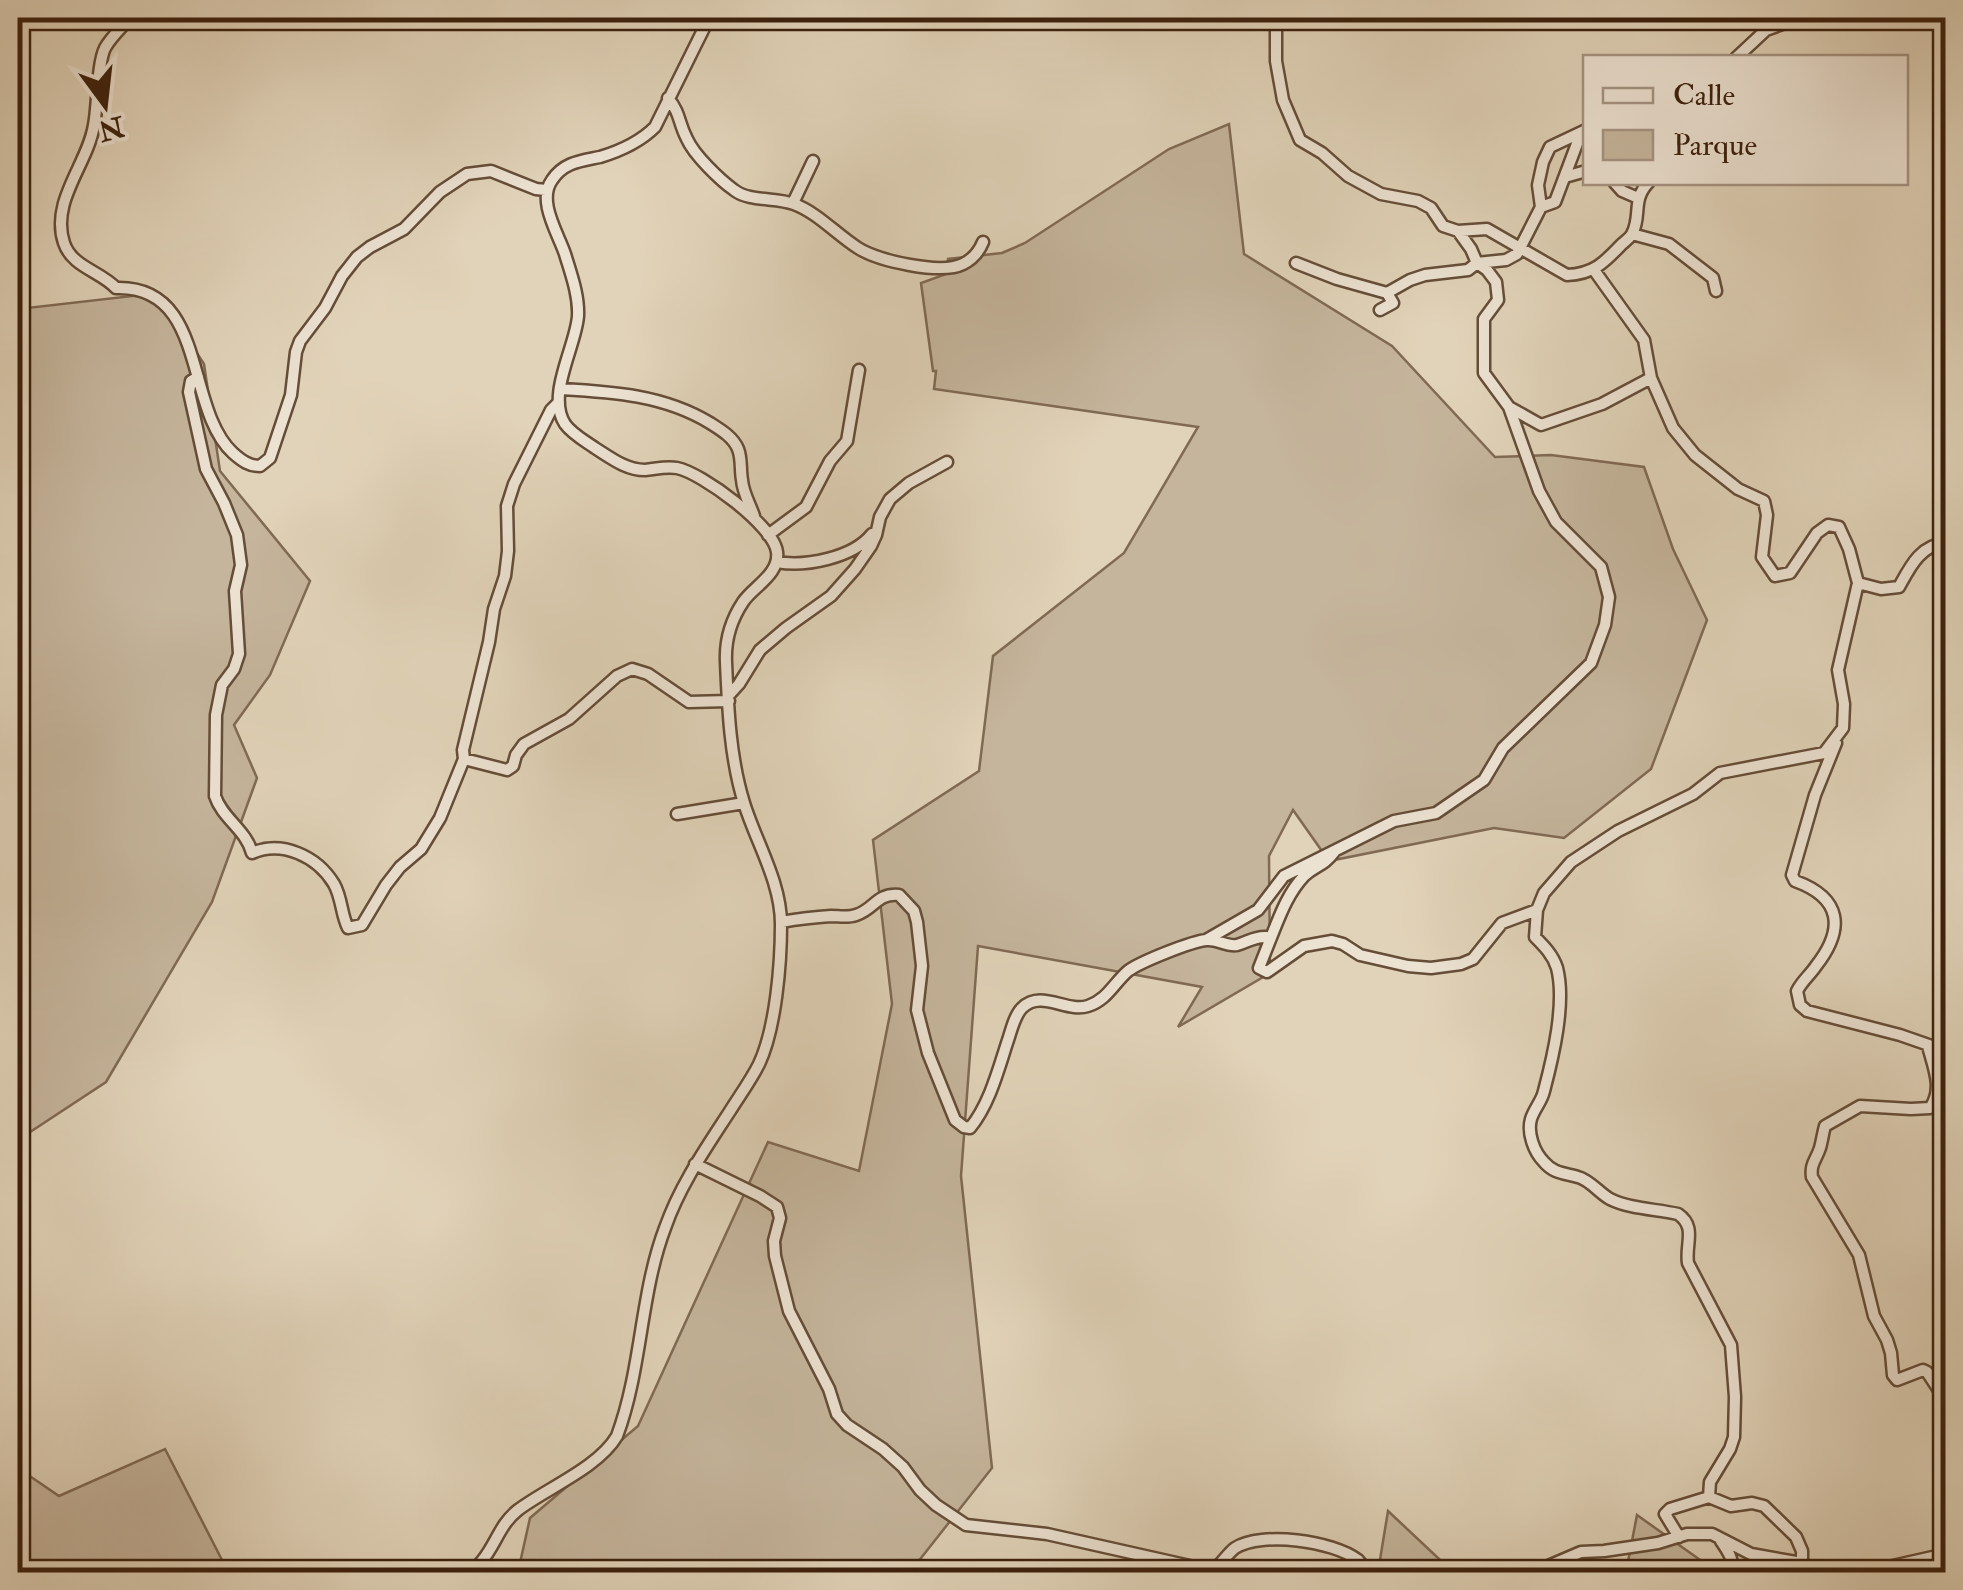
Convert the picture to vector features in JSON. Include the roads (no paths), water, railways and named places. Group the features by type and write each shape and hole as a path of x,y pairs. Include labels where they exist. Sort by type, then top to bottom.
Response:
{"street":[{"path":"130,18 105,49 94,127 87,153 64,200 62,238 80,265 116,288 139,290 164,303 185,339 212,420 225,446 251,466 260,466 270,458 292,395 300,341 357,257 404,229 440,192 467,174 490,171 546,190"},
{"path":"1276,18 1276,61 1283,100 1300,140 1348,176 1381,194 1418,201 1431,208 1443,226 1458,231 1487,230 1568,275 1594,270 1632,234 1638,198 1647,185"},
{"path":"1739,55 1766,30 1799,18"},
{"path":"455,1572 473,1571 511,1516 580,1470 617,1436 659,1244 677,1196 752,1078 763,1054 774,1008 781,922 776,892 744,803 734,754 726,653 732,622 741,604 777,562 776,548 756,521 722,492 684,470 635,469 619,464 568,428 561,417 560,396 578,305 546,190 555,175 569,164 618,150 655,127 704,20"},
{"path":"668,98 678,110 694,152 736,193 793,204 862,251 889,260 952,268 978,253 983,242"},
{"path":"1542,207 1555,202 1583,131"},
{"path":"1387,293 1425,275 1506,260 1522,248 1542,207 1538,185 1550,147 1583,131"},
{"path":"793,204 813,161"},
{"path":"1565,177 1583,172"},
{"path":"1616,185 1622,192 1638,198"},
{"path":"781,922 852,917 889,894 899,896 914,911 922,966 916,1010 947,1104 955,1120 970,1128 994,1082 1018,1010 1040,1001 1074,1009 1087,1007 1112,992 1126,972 1205,940 1258,910 1284,876 1394,821 1436,813 1484,780 1502,748 1592,663 1606,626 1610,597 1601,567 1556,522 1538,491 1509,407 1484,373 1484,319 1498,300 1496,282 1477,263 1458,231"},
{"path":"1632,234 1669,244 1713,278 1716,292"},
{"path":"1296,263 1387,293 1393,303 1380,310"},
{"path":"1594,270 1644,340 1651,378 1673,428 1695,455 1738,490 1764,502 1767,516 1762,556 1774,576 1790,572 1828,525 1840,527 1858,582 1838,670 1844,704 1842,728 1815,794 1792,875 1795,881 1823,894 1836,918 1827,951 1797,991 1800,1005 1807,1011 1946,1051"},
{"path":"768,535 806,507 830,461 847,441 859,370"},
{"path":"198,376 191,381 190,392 200,446 206,469 237,535 240,565 235,591 239,654 222,685 216,715 215,796 219,808 250,845 252,853 264,848 284,848 318,866 333,882 348,928 362,926 386,885 421,849 440,818 464,759 494,609 505,576 507,506 514,484 560,396"},
{"path":"1509,407 1541,425 1602,404 1651,378"},
{"path":"560,396 608,392 661,401 680,406 725,433 738,451 743,488 756,521"},
{"path":"464,759 507,770 524,744 568,719 617,676 632,670 648,674 689,702 729,698 760,650 831,596 864,557 894,494 948,462"},
{"path":"777,562 799,565 837,556 863,544 879,524"},
{"path":"1858,582 1881,589 1899,587 1917,556 1940,542 1946,543"},
{"path":"1709,1497 1710,1482 1734,1437 1735,1397 1731,1346 1688,1263 1690,1228 1678,1214 1612,1200 1582,1177 1553,1171 1542,1161 1530,1134 1531,1118 1543,1096 1555,1040 1560,988 1551,955 1535,937 1538,910 1544,894 1571,862 1618,831 1693,794 1720,773 1824,753 1842,728"},
{"path":"677,814 744,803"},
{"path":"1337,848 1326,863 1308,873 1290,894 1259,968 1267,972 1304,946 1332,940 1360,955 1408,966 1461,964 1473,959 1502,923 1538,910"},
{"path":"1205,940 1233,946 1262,935 1270,940"},
{"path":"1928,1046 1937,1079 1936,1101 1930,1108 1860,1106 1824,1126 1811,1170 1860,1255 1874,1316 1892,1353 1893,1375 1903,1380 1923,1370 1928,1372 1946,1401"},
{"path":"695,1164 777,1207 780,1218 774,1256 789,1311 829,1389 837,1414 903,1468 936,1505 966,1525 1047,1534 1212,1570 1235,1548 1257,1541 1293,1538 1359,1560 1368,1572"},
{"path":"1679,1536 1665,1514 1670,1509 1709,1497 1731,1506 1752,1503 1764,1506 1796,1537 1802,1562"},
{"path":"1526,1572 1580,1552 1604,1552 1700,1534 1717,1536 1751,1554 1802,1562 1816,1572"},
{"path":"1717,1536 1727,1550 1733,1570 1751,1554"},
{"path":"1866,1572 1946,1554"}]}
